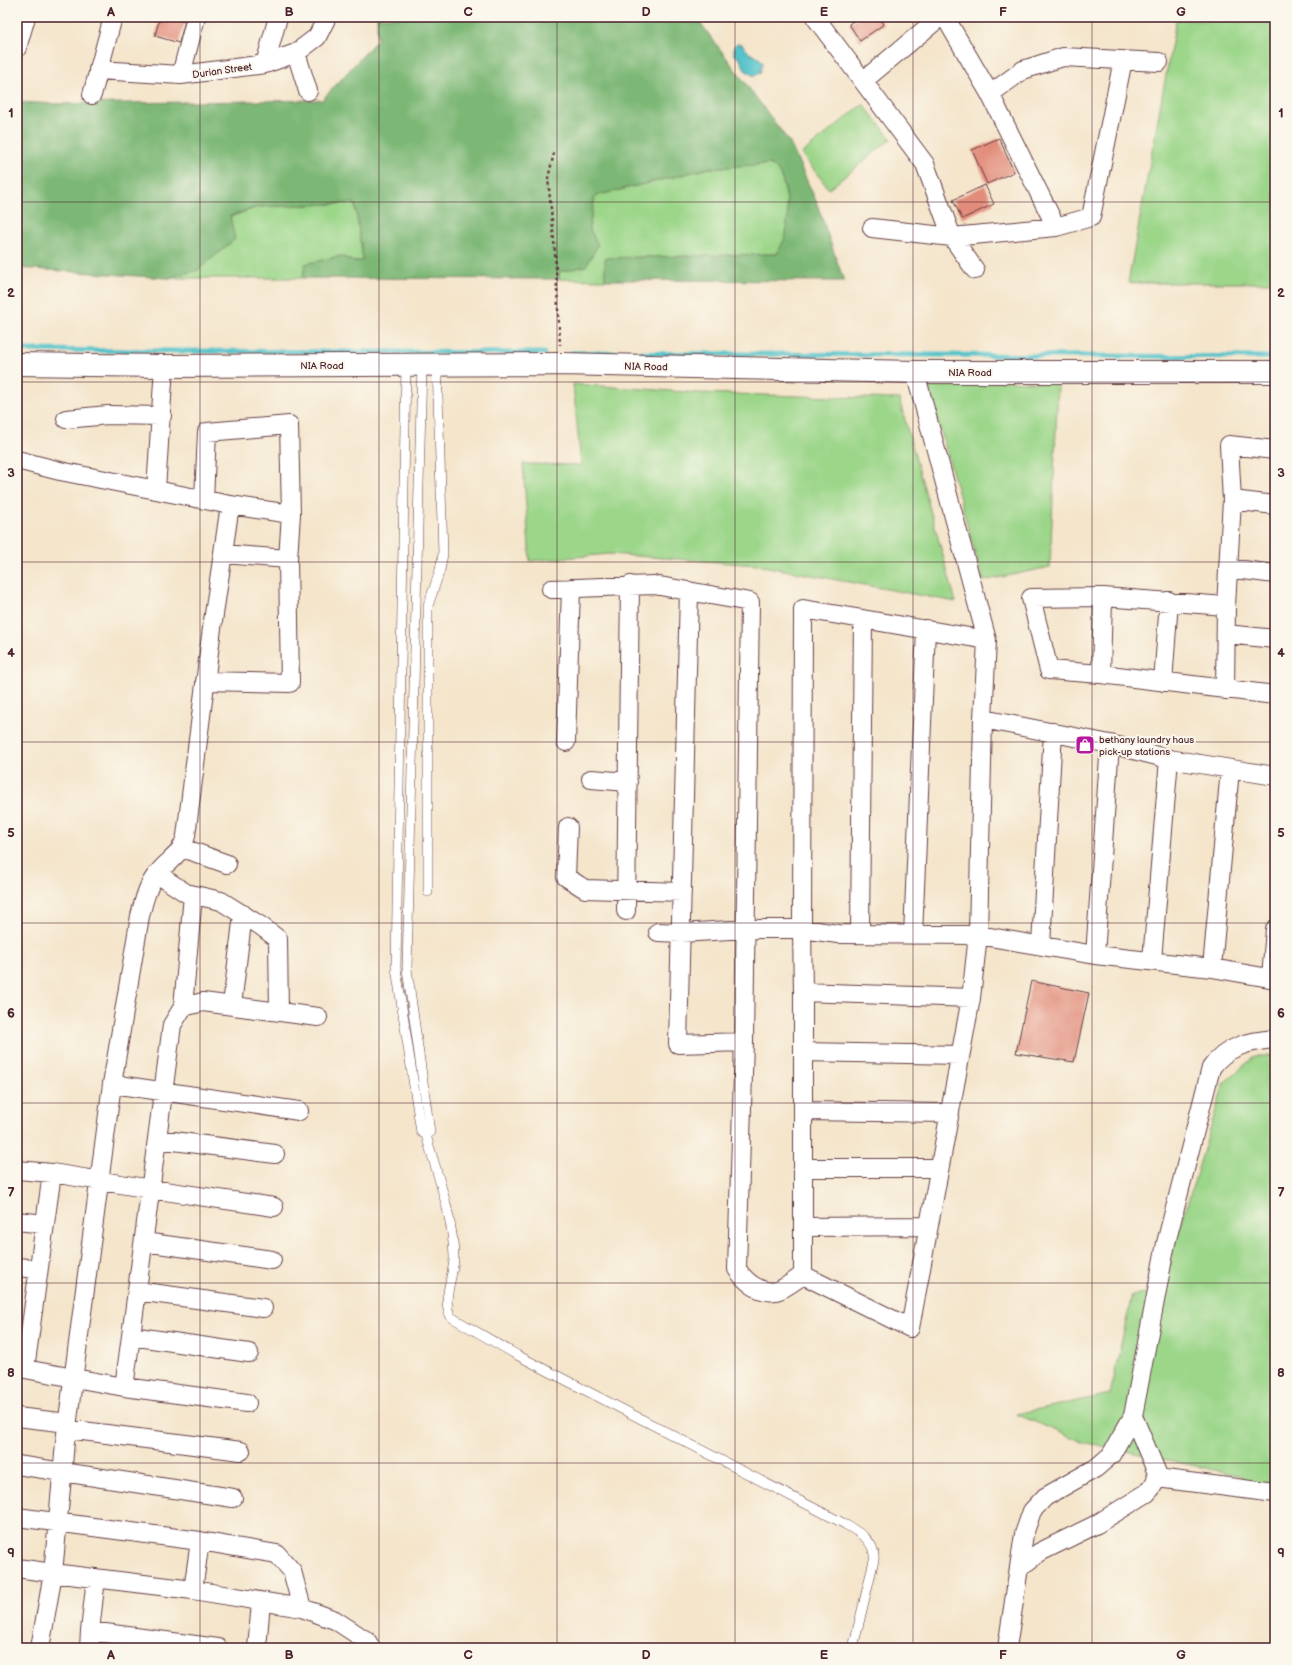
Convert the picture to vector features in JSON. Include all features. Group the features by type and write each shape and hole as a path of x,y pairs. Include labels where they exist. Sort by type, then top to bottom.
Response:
{"street":[{"path":"17,48 26,17"},
{"path":"92,94 112,17"},
{"path":"181,76 196,17"},
{"path":"265,64 278,17"},
{"name":"Durian Street","path":"98,70 181,76 265,64 296,53 317,37 327,17"},
{"path":"815,17 925,164 952,237 975,270"},
{"path":"863,81 940,17"},
{"path":"945,17 990,94 1056,227"},
{"path":"296,53 308,91"},
{"path":"990,94 1023,70 1063,57 1159,62"},
{"path":"872,228 952,237 1056,227 1091,217 1123,60"},
{"name":"NIA Road","path":"17,364 164,366 562,364 916,372 1275,372"},
{"path":"156,490 162,416 164,366"},
{"path":"803,1275 910,1328 971,998 978,935 983,719 987,640 916,372"},
{"path":"66,419 108,415 162,416"},
{"path":"204,500 207,432 289,425 291,514 288,559 290,683 205,681"},
{"path":"1225,690 1226,606 1232,500 1229,445 1275,450"},
{"path":"17,460 60,471 204,500 291,514"},
{"path":"1232,500 1275,505"},
{"path":"40,1648 53,1573 68,1426 112,1084 140,916 147,891 157,874 183,848 186,836 205,681 230,505"},
{"path":"223,554 288,559"},
{"path":"1228,568 1275,574"},
{"path":"552,589 654,585 750,602 744,1042 736,1269 745,1281 764,1291 776,1290 803,1275"},
{"path":"626,911 630,586"},
{"path":"566,742 571,588"},
{"path":"689,591 678,1044 744,1042"},
{"path":"1226,606 1103,597 1032,598 1049,670 1101,674 1275,695"},
{"path":"1101,674 1103,597"},
{"path":"1163,682 1169,601"},
{"path":"803,1275 802,929 804,609 987,640"},
{"path":"860,933 863,619"},
{"path":"913,934 926,630"},
{"path":"1226,634 1275,639"},
{"path":"983,719 1110,744 1169,760 1275,776"},
{"path":"1041,944 1053,732"},
{"path":"1095,955 1110,744"},
{"path":"1152,960 1169,760"},
{"path":"1212,968 1230,769"},
{"path":"591,779 628,782"},
{"path":"568,827 566,876 585,889 682,892"},
{"path":"183,848 227,864"},
{"path":"157,874 186,893 221,901 243,914 278,939 279,1012"},
{"path":"124,1387 172,1025 183,1007 193,895"},
{"path":"232,1006 243,914"},
{"path":"658,932 681,933 746,928 802,929 838,934 978,935 1041,944 1095,955 1152,960 1273,978 1275,929"},
{"path":"803,992 971,998"},
{"path":"183,1007 203,1002 318,1017"},
{"path":"1007,1648 1024,1534 1032,1511 1044,1497 1096,1468 1112,1455 1133,1416 1166,1243 1211,1068 1228,1052 1239,1046 1253,1041 1275,1040"},
{"path":"803,1052 960,1055"},
{"path":"112,1084 299,1110"},
{"path":"803,1111 950,1113"},
{"path":"158,1139 275,1154"},
{"path":"803,1168 939,1168"},
{"path":"17,1170 52,1173 151,1190 274,1207"},
{"path":"52,1173 38,1269 24,1317 21,1369 124,1387 247,1402"},
{"path":"17,1221 45,1224"},
{"path":"803,1227 928,1226"},
{"path":"144,1242 272,1260"},
{"path":"17,1267 38,1269"},
{"path":"137,1291 263,1308"},
{"path":"131,1336 248,1353"},
{"path":"1020,1567 1040,1552 1097,1524 1147,1493 1157,1478 1156,1466 1133,1416"},
{"path":"17,1417 68,1426 241,1451"},
{"path":"17,1465 233,1498"},
{"path":"1157,1478 1275,1493"},
{"path":"17,1517 200,1541 277,1554 292,1571 302,1608"},
{"path":"193,1590 200,1541"},
{"path":"17,1568 193,1590 302,1608 335,1620 367,1641 371,1648"},
{"path":"96,1578 90,1639 218,1648"},
{"path":"257,1648 261,1602"}],"lane":[{"path":"422,364 403,557 396,968 421,1132 426,1135 448,1217 454,1258 447,1306 451,1317 524,1359 841,1522 868,1540 875,1553 853,1648"},
{"path":"422,364 407,969 430,1132 426,1135"},
{"path":"422,364 443,554 440,570 428,606 428,892"},
{"path":"403,557 417,557"},
{"path":"399,775 412,776"}],"path":[{"path":"554,153 548,178 555,252 560,335"}],"green space":[{"path":"377,17 696,17 790,143 816,201 844,281 605,280 605,258 777,254 784,241 787,225 787,205 781,176 776,169 769,164 710,168 595,196 589,228 598,245 586,266 559,272 559,279 303,278 305,264 341,256 354,262 363,260 355,203 258,207 230,216 235,239 198,270 167,278 17,268 17,102 58,104 322,100 377,40"},
{"path":"1176,20 1275,23 1275,283 1128,283"},
{"path":"863,104 891,139 829,189 801,154"},
{"path":"769,164 776,167 780,174 787,199 788,217 786,234 777,254 606,258 605,280 559,279 559,272 589,229 595,196 710,168"},
{"path":"355,203 363,260 354,262 341,256 305,264 303,278 167,278 198,270 230,217 258,207"},
{"path":"926,378 1058,383 1050,567 983,581"},
{"path":"573,384 699,393 899,399 956,602 757,565 609,554 530,561 523,464 581,465"},
{"path":"1255,1056 1275,1056 1275,1496 1243,1497 1242,1476 1083,1442 1016,1414 1110,1394 1132,1295 1161,1291 1224,1083"}],"water":[{"path":"737,43 742,44 749,53 759,58 763,63 760,73 754,76 745,70 740,59 734,54 734,46"}],"building":[{"path":"160,17 171,17 185,21 179,43 155,36"},
{"path":"859,17 879,17 884,24 860,41 849,24"},
{"path":"999,138 1014,172 987,184 972,150"},
{"path":"985,185 994,204 962,219 953,200"},
{"path":"1031,981 1089,993 1074,1062 1016,1053"}],"waterway":[{"path":"17,350 544,353"},
{"path":"572,353 1275,357"}],"place":[{"name":"bethany laundry haus pick-up stations","path":"1085,745"}]}
